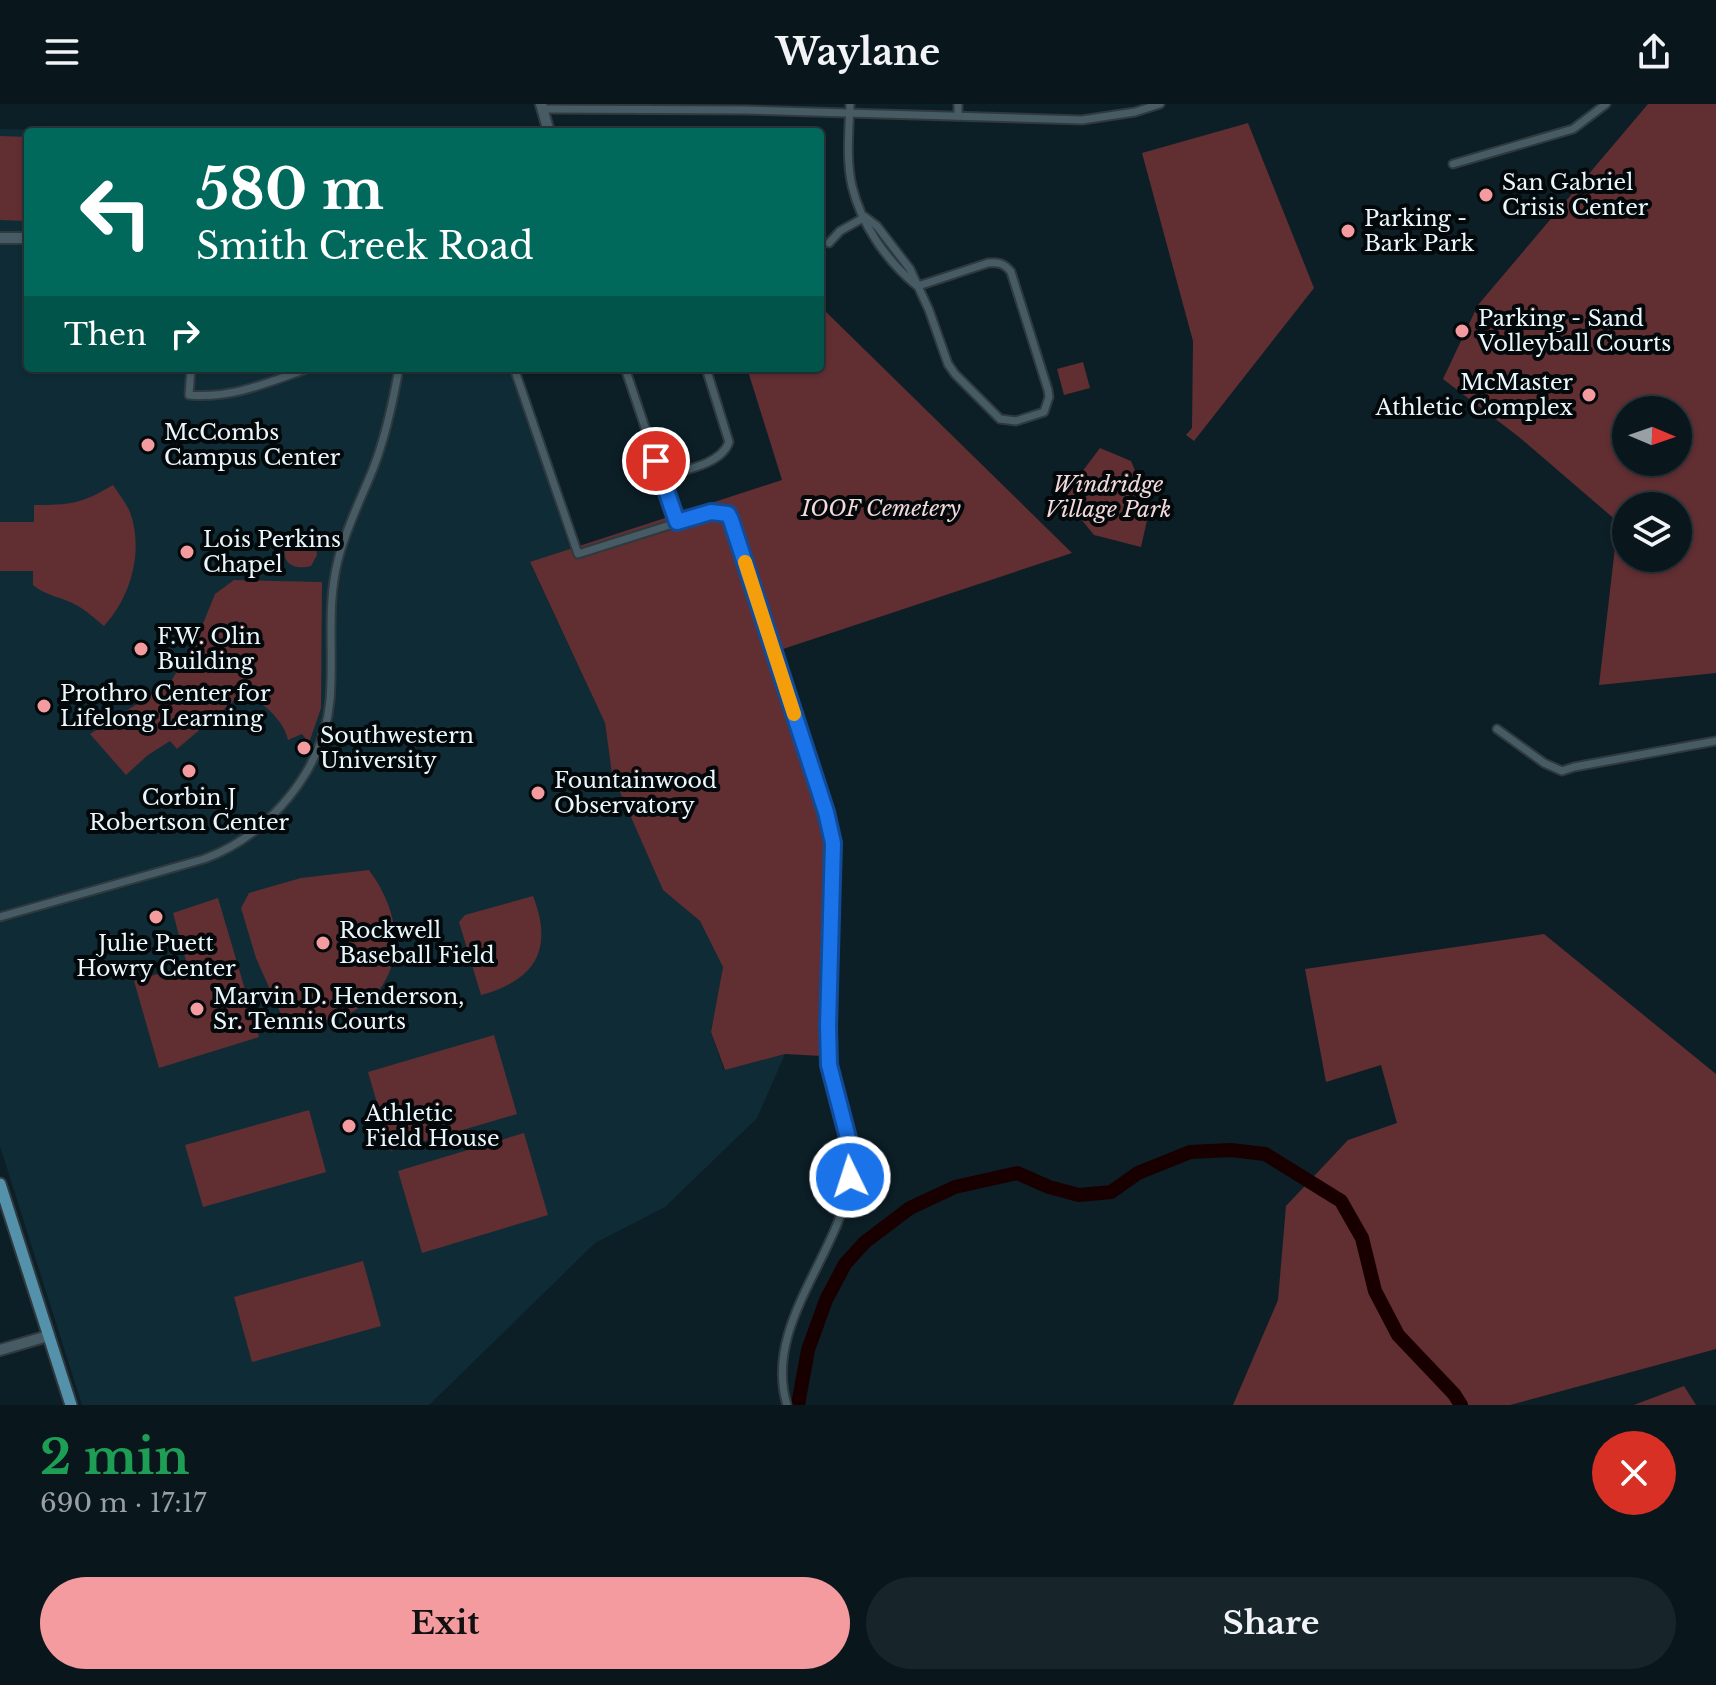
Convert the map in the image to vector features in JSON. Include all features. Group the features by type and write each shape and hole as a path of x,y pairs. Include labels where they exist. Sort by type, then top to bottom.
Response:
{"main road":[{"path":"0,1184 71,1405"}],"street":[{"path":"958,104 958,116"},
{"path":"548,128 542,106 850,109 1082,120 1102,119 1160,104"},
{"path":"1453,164 1573,129 1606,104"},
{"path":"850,109 851,178 857,201 869,232 903,274 918,286 948,364 1000,419 1007,422 1044,412 1048,390 1011,272 1005,265 988,263 918,286"},
{"path":"829,243 840,231 865,217"},
{"path":"0,238 24,238"},
{"path":"191,372 189,395 233,394 297,372"},
{"path":"0,917 227,850 273,814 299,784 322,738 330,704 330,616 337,565 344,538 387,429 398,372"},
{"path":"515,372 578,554 717,511 728,514 826,812 833,843 829,1065 848,1138 850,1177 843,1211 807,1290 784,1352 781,1376 787,1405"},
{"path":"626,372 677,522"},
{"path":"661,477 715,459 726,452 729,442 707,372"},
{"path":"1497,729 1544,763 1562,771 1716,741"},
{"path":"0,1350 48,1336"}],"shaded area":[{"name":"Southwestern University","path":"0,129 24,129 24,372 512,372 570,549 530,563 605,723 612,774 663,889 700,921 723,967 711,1032 724,1070 785,1054 757,1118 665,1207 595,1243 429,1405 82,1405 0,1146"}],"green space":[{"name":"McMaster Athletic Complex","path":"1648,104 1716,104 1716,673 1599,685 1612,572 1692,572 1692,492 1612,492 1612,517 1519,437 1443,379 1478,305"},
{"path":"1248,123 1314,288 1194,441 1186,435 1192,428 1193,341 1142,153"},
{"path":"0,136 24,137 24,221 0,220"},
{"name":"IOOF Cemetery","path":"824,310 1072,553 768,654 824,828 822,1056 785,1054 725,1070 711,1032 723,967 700,921 663,890 612,774 605,723 530,562 782,480 748,372 824,372"},
{"path":"1083,362 1090,388 1064,395 1057,369"},
{"name":"Windridge Village Park","path":"1100,448 1131,461 1150,507 1141,547 1094,535 1063,497"},
{"path":"113,485 130,512 136,542 135,558 128,587 104,626 80,607 33,585 33,571 0,571 0,522 34,522 34,505 75,502"},
{"path":"295,542 308,543 316,549 317,555 311,566 295,567 286,559 285,548"},
{"path":"234,580 322,582 321,708 309,743 302,734 288,740 282,725 271,712 243,693 177,749 170,741 126,775 90,734 170,683 198,636 215,594"},
{"name":"Rockwell Baseball Field","path":"369,870 386,899 394,928 394,955 386,980 370,1000 348,1014 319,1021 284,1021 256,958 241,908 249,893 301,878"},
{"path":"533,896 541,932 535,960 515,981 481,995 459,922 465,915"},
{"name":"Marvin D. Henderson, Sr. Tennis Courts","path":"218,898 259,1037 159,1068 134,981 187,965 173,913"},
{"path":"1544,934 1716,1074 1716,1349 1510,1405 1233,1405 1278,1300 1286,1206 1348,1140 1397,1123 1381,1065 1326,1082 1305,969"},
{"path":"494,1035 517,1114 391,1151 368,1072"},
{"path":"309,1110 326,1172 203,1207 185,1145"},
{"path":"524,1133 548,1215 422,1253 398,1171"},
{"path":"363,1261 381,1326 252,1362 234,1297"},
{"path":"1684,1386 1696,1405 1634,1405"}],"waterway":[{"path":"798,1405 808,1350 826,1300 845,1264 865,1242 910,1208 955,1187 1017,1173 1049,1187 1079,1195 1111,1192 1138,1173 1190,1152 1231,1150 1265,1154 1341,1201 1362,1238 1375,1291 1398,1335 1461,1405"}],"slow traffic":[{"path":"745,562 794,714"}],"place":[{"name":"San Gabriel Crisis Center","path":"1486,195"},
{"name":"Parking - Bark Park","path":"1348,231"},
{"name":"Parking - Sand Volleyball Courts","path":"1462,331"},
{"name":"McMaster Athletic Complex","path":"1589,395"},
{"name":"McCombs Campus Center","path":"148,445"},
{"name":"Lois Perkins Chapel","path":"187,552"},
{"name":"F.W. Olin Building","path":"141,649"},
{"name":"Prothro Center for Lifelong Learning","path":"44,706"},
{"name":"Southwestern University","path":"304,748"},
{"name":"Corbin J Robertson Center","path":"189,771"},
{"name":"Fountainwood Observatory","path":"538,793"},
{"name":"Julie Puett Howry Center","path":"156,917"},
{"name":"Rockwell Baseball Field","path":"323,943"},
{"name":"Marvin D. Henderson, Sr. Tennis Courts","path":"197,1009"},
{"name":"Athletic Field House","path":"349,1126"}],"route":[{"path":"656,461 677,522 717,511 728,514 731,520 826,812 833,843 829,1065 848,1138 850,1177"}]}
